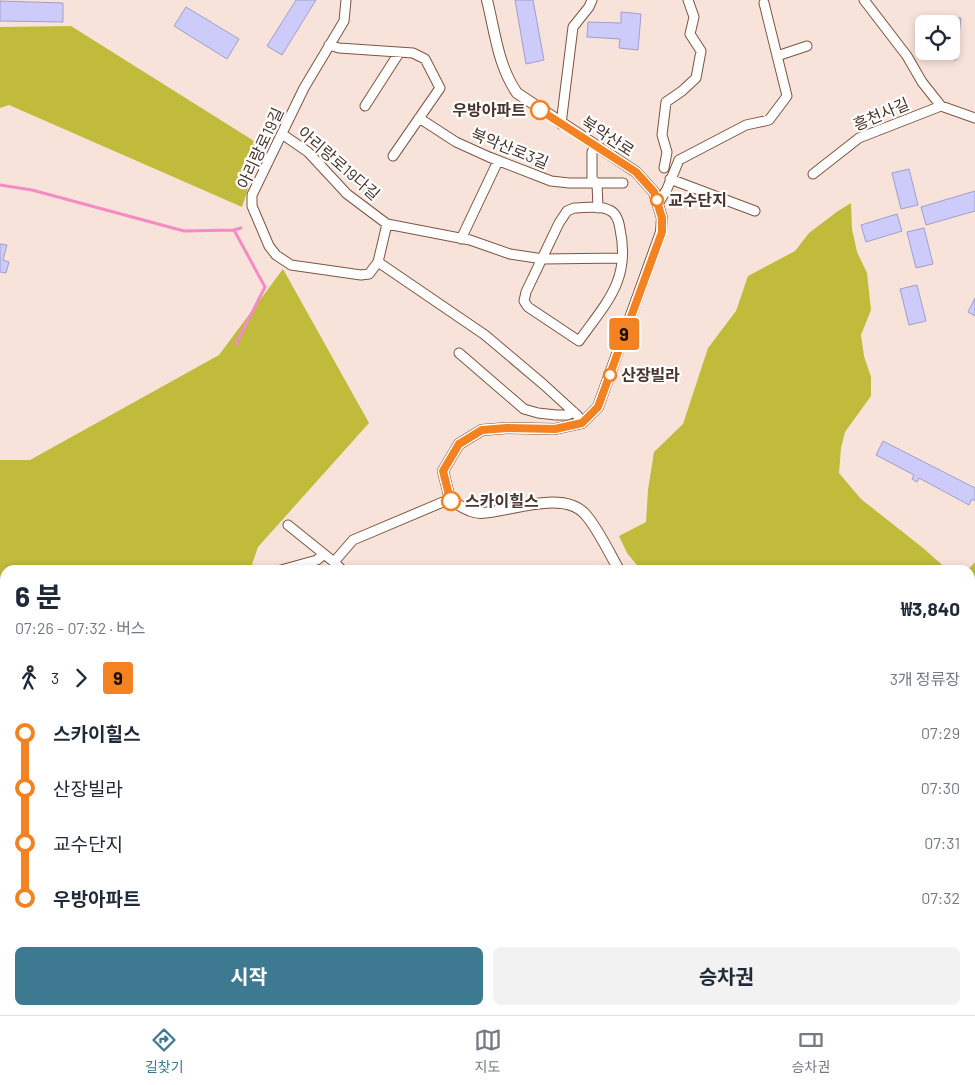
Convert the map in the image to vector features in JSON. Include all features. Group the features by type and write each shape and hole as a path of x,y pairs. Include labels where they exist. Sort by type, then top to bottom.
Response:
{"street":[{"name":"아리랑로19길","path":"346,0 344,21 304,88 252,195 252,206 269,246 276,255 291,265 361,275 369,274 378,262"},
{"name":"북악산로","path":"487,0 502,65 511,86 517,94 636,172 654,192 662,218 662,232 598,407 582,423"},
{"path":"561,124 573,27 589,8 592,0"},
{"path":"664,168 667,152 662,135 666,102 696,78 701,51 690,34 694,17 688,0"},
{"path":"864,0 907,56 922,82 941,106 975,118"},
{"path":"658,204 667,189 679,160 746,125 769,120 787,96 764,3"},
{"path":"329,45 339,48 413,53 426,59 440,88 393,156"},
{"path":"777,56 807,46"},
{"path":"365,106 399,52"},
{"name":"흥천사길","path":"813,174 859,138 941,106"},
{"name":"북악산로3길","path":"419,118 456,142 498,161 551,181 569,183 624,182"},
{"name":"아리랑로19다길","path":"282,134 308,152 347,194 387,224 461,238 510,254 543,259 622,258"},
{"path":"595,146 592,152 592,179 597,183 598,208"},
{"path":"461,238 498,161"},
{"path":"670,179 755,211"},
{"path":"574,208 610,210 618,218 623,244 622,258 618,282 612,294 579,341 528,307 524,301 526,292 559,223 567,211 574,208"},
{"path":"387,224 378,262 485,336 543,384 574,412 582,423 555,429 507,428 482,430 459,444 443,471 450,499 458,505 479,513 555,502 576,506 585,514 616,565"},
{"path":"458,353 524,409 556,416 574,412"},
{"path":"334,562 353,540 450,499"},
{"path":"288,525 337,565"},
{"path":"299,565 317,560 324,554"},
{"path":"650,1015 658,1015"}],"shaded area":[{"path":"71,26 262,146 242,207 9,105 0,108 0,27"},
{"path":"851,203 852,229 857,252 867,273 871,310 861,335 864,356 871,377 871,396 845,432 841,448 839,473 861,499 942,565 637,565 627,553 619,536 646,522 648,490 654,452 683,424 708,348 736,311 748,276 795,251 809,233"},
{"path":"283,269 369,423 258,547 252,565 0,565 0,460 30,460 219,355"}],"building":[{"path":"296,0 316,0 282,55 267,46"},
{"path":"515,0 533,0 544,60 526,64"},
{"path":"0,1 63,3 63,22 0,21"},
{"path":"186,7 239,39 227,59 174,26"},
{"path":"621,12 641,14 638,50 619,48 620,39 587,37 588,22 621,23"},
{"path":"909,169 918,205 901,209 892,173"},
{"path":"975,191 975,211 926,225 921,207"},
{"path":"897,214 902,231 866,242 861,225"},
{"path":"924,228 933,264 916,268 907,232"},
{"path":"0,244 7,245 3,260 9,262 6,273 0,272"},
{"path":"917,285 926,321 909,325 900,289"},
{"path":"975,298 975,316 968,312"},
{"path":"883,441 975,488 975,501 972,499 969,505 919,478 917,482 912,479 914,475 876,455"}],"waterway":[{"path":"0,185 32,190 184,231 234,230 241,228"},
{"path":"234,230 265,287 236,344"}],"bus line":[{"name":"9","path":"451,501 443,471 459,444 482,430 507,428 555,429 582,423 598,407 662,232 662,218 654,192 636,172 540,110"}],"place":[{"name":"우방아파트","path":"540,110"},
{"name":"교수단지","path":"657,200"},
{"name":"산장빌라","path":"610,375"},
{"name":"스카이힐스","path":"451,501"}]}
